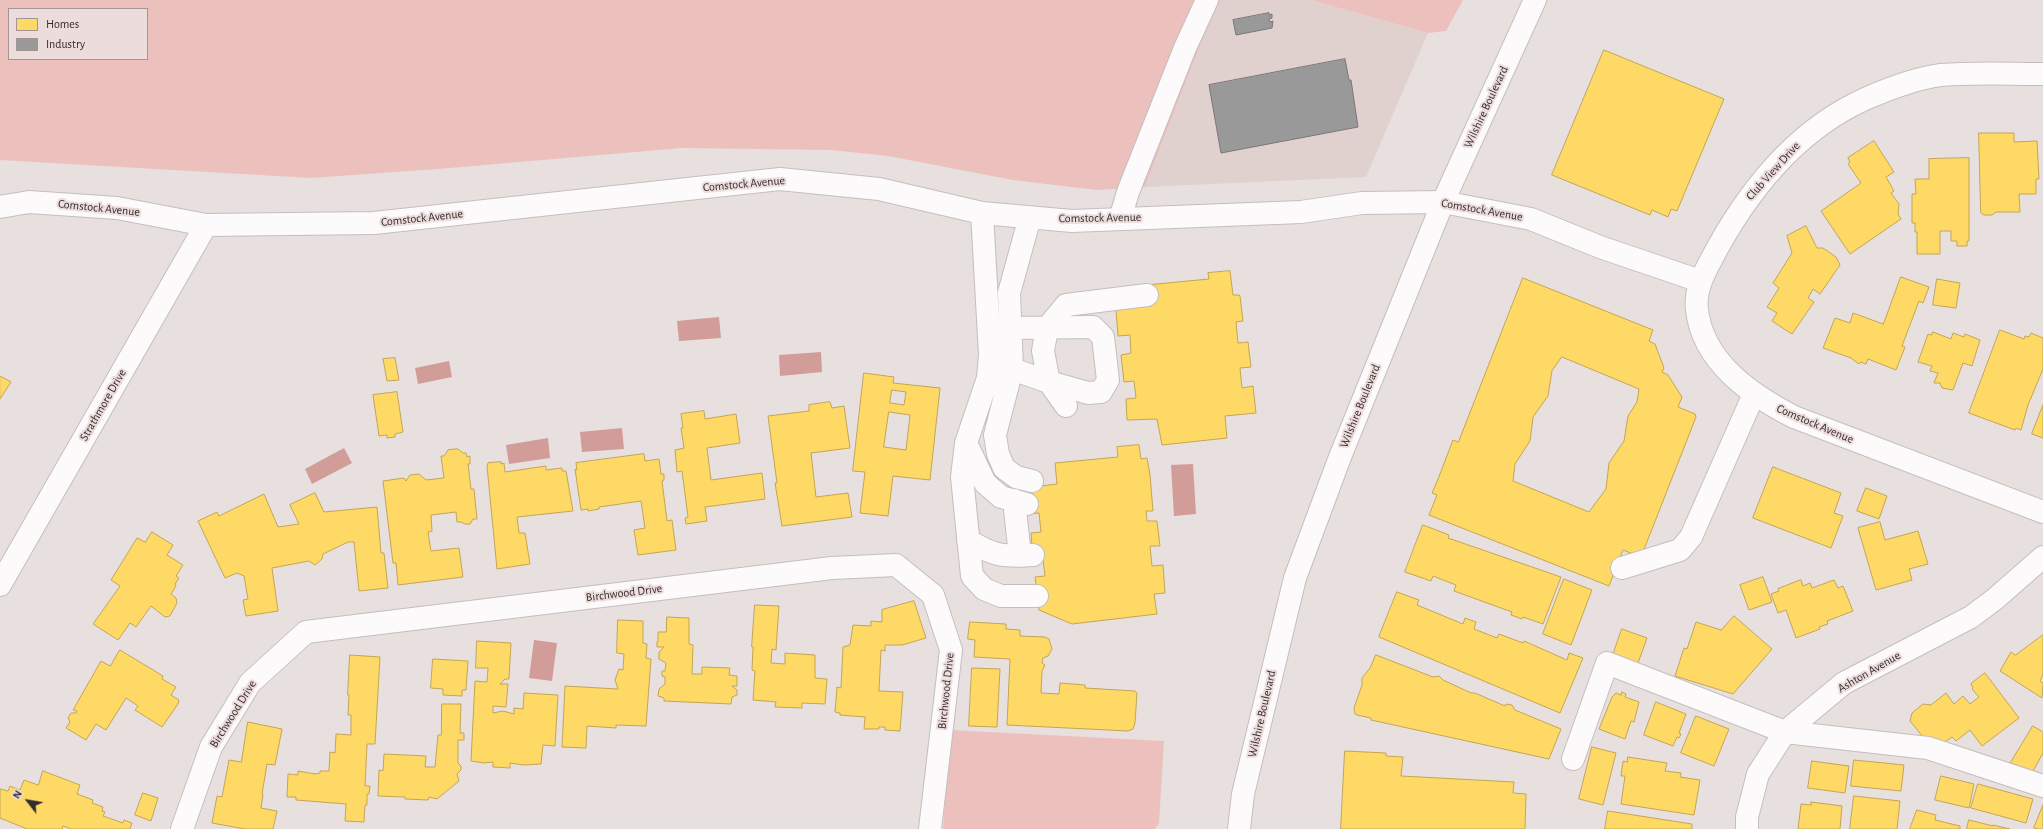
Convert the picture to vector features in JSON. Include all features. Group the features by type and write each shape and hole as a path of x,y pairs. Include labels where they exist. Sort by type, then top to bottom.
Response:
{"street":[{"path":"1120,218 1128,192 1182,55 1207,0"},
{"name":"Wilshire Boulevard","path":"1239,829 1244,788 1295,578 1340,457 1443,202 1535,0"},
{"name":"Club View Drive","path":"1700,281 1737,214 1761,180 1809,132 1836,114 1865,99 1898,86 1940,76 2043,74"},
{"name":"Comstock Avenue","path":"0,207 29,202 117,208 206,225 374,223 780,179 878,189 982,213 1072,221 1301,212 1362,203 1443,202 1531,219 1600,247 1700,281 1697,309 1704,333 1716,357 1738,382 1754,394 1794,417 2043,512"},
{"path":"982,213 990,355 988,378 966,443 962,477 972,576 984,589 1000,596 1037,596"},
{"path":"1030,217 1009,293 1012,369 995,436 998,454 1004,468 1016,477 1032,481"},
{"name":"Strathmore Drive","path":"0,585 206,225"},
{"path":"1066,406 1049,382 1042,351 1047,328 1066,305 1147,295"},
{"path":"990,355 1012,369 1049,382 1088,393 1101,392 1108,380 1103,337 1093,327 1011,328"},
{"path":"1622,568 1680,550 1686,543 1691,536 1754,394"},
{"path":"966,443 995,436"},
{"path":"966,443 985,483 1001,497 1020,502 1026,556 1007,557 985,551 968,540"},
{"name":"Ashton Avenue","path":"1747,829 1748,817 1758,774 1785,732 1844,683 1971,617 1996,599 2043,557"},
{"name":"Birchwood Drive","path":"182,829 211,747 250,683 306,632 832,568 896,565 933,595 951,650 930,829"},
{"path":"1573,759 1607,663 1785,732 1928,748 2043,786"}],"shaded area":[{"path":"0,0 1218,0 1145,187 1096,190 1013,180 888,156 831,150 682,148 438,169 311,178 0,160"},
{"path":"1218,0 1311,0 1428,33 1366,177 1145,187"},
{"path":"1311,0 1463,0 1446,31 1428,33"},
{"path":"719,317 721,338 679,341 677,321"},
{"path":"821,352 822,372 780,376 779,355"},
{"path":"449,361 452,377 418,384 415,368"},
{"path":"622,428 624,449 582,452 580,432"},
{"path":"548,438 550,458 509,464 506,445"},
{"path":"344,448 352,463 312,484 305,469"},
{"path":"1193,464 1196,514 1174,516 1171,465"},
{"path":"534,640 557,643 552,681 529,678"},
{"path":"950,730 1164,741 1159,823 1155,829 943,829"}],"building: Homes":[{"path":"1604,50 1724,99 1677,211 1671,209 1668,217 1652,210 1650,215 1552,175"},
{"path":"1979,133 2014,133 2014,142 2037,141 2039,179 2036,179 2036,194 2019,194 2020,212 1996,212 1992,215 1984,215 1981,213"},
{"path":"1874,141 1894,172 1886,177 1894,191 1891,193 1899,204 1898,214 1901,219 1850,254 1821,211 1861,183 1848,164 1850,162 1848,158"},
{"path":"1969,158 1969,241 1967,241 1967,246 1957,246 1957,241 1951,241 1951,231 1940,231 1940,254 1917,254 1917,232 1915,232 1915,223 1912,223 1912,194 1916,194 1915,179 1929,179 1929,159"},
{"path":"1806,226 1817,248 1823,248 1836,257 1840,265 1820,294 1813,289 1808,298 1814,302 1792,334 1772,321 1777,313 1767,307 1779,288 1773,283 1792,253 1787,236"},
{"path":"1230,271 1233,295 1240,296 1243,321 1236,322 1238,343 1248,342 1251,367 1240,368 1242,388 1253,386 1256,413 1225,416 1227,438 1162,445 1157,419 1127,420 1126,399 1136,398 1134,381 1124,382 1121,355 1131,353 1130,335 1118,336 1116,310 1148,306 1146,285 1209,279 1208,273"},
{"path":"1901,277 1929,287 1923,303 1919,301 1902,346 1905,347 1896,370 1868,359 1866,364 1861,362 1859,364 1851,358 1823,348 1835,318 1850,323 1853,313 1883,324"},
{"path":"1523,278 1653,330 1649,341 1655,344 1664,368 1662,372 1668,375 1682,397 1678,407 1695,414 1696,417 1641,557 1623,550 1609,586 1429,515 1437,495 1432,493 1453,440 1458,442","holes":["1562,357 1639,389 1637,402 1628,416 1624,441 1609,463 1606,489 1589,512 1513,481 1515,464 1530,441 1533,417 1548,396 1552,371"]},
{"path":"1937,279 1960,283 1956,308 1933,305"},
{"path":"2000,330 2024,339 2025,336 2029,337 2031,333 2043,338 2043,369 2028,405 2021,430 2016,428 2015,430 1969,413"},
{"path":"1933,332 1951,339 1953,333 1964,337 1965,334 1980,340 1972,366 1963,363 1953,390 1942,388 1940,383 1934,383 1938,373 1930,371 1932,366 1918,362 1928,334 1931,335"},
{"path":"395,358 399,380 387,381 383,359"},
{"path":"864,373 894,377 893,383 940,388 930,480 893,476 888,516 860,513 865,472 853,471","holes":["892,390 906,392 904,405 890,403","889,412 910,415 906,450 884,447"]},
{"path":"0,376 11,382 0,399"},
{"path":"397,392 403,432 395,434 395,437 387,438 387,435 379,436 373,395"},
{"path":"830,402 832,408 844,406 850,448 811,453 816,497 848,493 852,517 782,526 775,483 777,483 768,416 809,411 809,405"},
{"path":"2043,405 2043,438 2032,434"},
{"path":"704,411 705,419 736,414 740,443 707,448 711,480 762,473 765,499 705,507 707,521 686,524 685,518 688,517 682,471 677,472 675,450 684,448 681,428 683,428 681,414"},
{"path":"1139,445 1141,459 1147,458 1150,475 1153,511 1146,511 1147,521 1157,521 1160,546 1150,546 1152,566 1163,565 1165,593 1154,594 1157,614 1072,624 1039,610 1035,577 1045,576 1043,559 1033,560 1031,533 1041,532 1039,513 1027,514 1025,488 1057,484 1055,463 1118,457 1117,447"},
{"path":"458,449 463,453 466,453 467,457 470,456 470,464 468,464 471,489 474,489 477,519 473,519 470,524 465,524 457,522 456,512 431,515 432,531 428,532 431,551 459,548 463,577 398,585 396,563 393,563 383,481 404,478 406,481 410,475 419,474 426,480 444,478 441,456 444,456 448,450"},
{"path":"644,454 645,461 659,459 661,474 664,474 664,480 662,481 667,521 672,520 676,550 638,555 634,530 645,528 641,501 599,507 599,509 588,511 588,509 581,510 575,469 577,470 576,463"},
{"path":"501,462 501,464 504,463 505,472 546,466 546,470 562,468 562,471 566,471 573,511 517,517 519,533 525,533 530,564 497,569 487,466 488,463"},
{"path":"1773,467 1841,493 1834,513 1843,516 1831,548 1753,518"},
{"path":"1866,488 1887,496 1879,519 1857,511"},
{"path":"315,493 324,512 377,507 381,553 384,553 388,588 359,591 354,542 348,542 323,554 322,559 315,565 309,561 272,568 278,611 246,616 243,600 248,599 244,576 237,573 225,578 198,521 217,512 219,516 264,494 278,527 299,524 290,505"},
{"path":"1880,522 1885,540 1918,531 1928,564 1909,569 1912,580 1876,590 1858,528"},
{"path":"1423,525 1449,535 1448,538 1561,577 1543,624 1523,617 1522,619 1511,615 1512,612 1454,591 1456,585 1433,576 1431,581 1405,572"},
{"path":"152,532 173,545 167,555 183,565 176,576 179,578 171,594 176,598 177,603 170,616 165,617 151,606 136,627 130,623 118,640 93,624 120,586 111,580 137,538 145,542"},
{"path":"1763,577 1772,602 1749,610 1740,585"},
{"path":"1564,579 1592,590 1571,645 1543,634"},
{"path":"1801,580 1803,586 1810,583 1812,588 1834,580 1838,588 1843,586 1853,611 1827,621 1828,624 1819,627 1820,629 1796,638 1786,610 1778,613 1771,594 1779,591 1778,589"},
{"path":"1397,592 1419,600 1417,605 1463,624 1465,618 1476,622 1474,629 1497,638 1499,634 1523,643 1524,641 1567,660 1569,653 1583,658 1560,713 1379,637"},
{"path":"914,601 926,638 902,645 885,645 885,651 881,650 879,691 903,692 900,731 885,730 885,727 879,727 879,729 864,729 865,717 840,715 840,713 835,712 837,687 841,688 843,647 850,645 853,625 871,626 871,621 882,622 882,610"},
{"path":"755,605 779,606 776,650 772,649 771,663 785,664 785,653 815,655 815,678 827,679 825,704 802,703 802,708 775,707 776,702 753,700 755,671 752,670 752,647"},
{"path":"1734,616 1772,649 1733,694 1675,676 1684,648 1687,649 1696,622 1721,630"},
{"path":"667,617 689,618 689,644 693,645 692,674 702,674 702,667 730,668 729,675 737,676 737,686 732,686 737,690 737,695 732,697 731,704 664,701 664,698 658,696 659,689 665,684 665,677 662,676 662,671 665,671 666,663 659,659 659,652 664,647 657,647 658,632 666,632"},
{"path":"618,620 643,621 643,643 647,644 646,658 651,659 646,726 616,725 616,728 587,726 586,748 562,747 565,686 618,689 615,680 619,669 623,670 624,654 617,653"},
{"path":"970,622 1006,624 1006,629 1020,630 1020,636 1045,637 1049,639 1052,649 1048,656 1043,658 1042,663 1045,665 1042,671 1041,693 1059,694 1060,683 1085,685 1085,688 1135,691 1137,693 1135,723 1133,729 1128,731 1007,725 1010,659 974,657 975,640 968,639"},
{"path":"1622,629 1647,638 1638,663 1613,655"},
{"path":"2043,635 2043,675 2040,681 2043,683 2042,698 2000,671 2011,652 2015,655"},
{"path":"477,641 511,643 509,679 505,679 500,684 508,684 506,707 493,706 493,713 503,711 514,714 514,708 523,709 524,693 558,695 555,746 543,745 541,764 524,765 510,763 510,768 493,767 493,762 484,763 471,761 475,681 487,682 488,668 476,668"},
{"path":"120,650 163,676 162,679 176,687 171,695 179,700 178,704 162,727 135,710 138,706 126,698 106,730 96,724 86,740 66,728 70,722 68,718 71,713 76,713 77,711 73,710 101,661 110,666"},
{"path":"350,655 380,657 375,744 367,744 365,786 370,786 369,794 367,794 367,805 365,805 364,822 345,821 346,804 296,800 296,797 287,797 288,774 298,775 298,771 315,774 320,773 320,771 329,771 330,752 335,753 336,734 351,735 351,715 348,715"},
{"path":"1376,655 1433,677 1439,676 1443,680 1471,693 1475,693 1505,706 1506,704 1512,705 1515,710 1561,729 1549,759 1371,720 1371,718 1355,714 1354,708 1362,685 1362,678 1370,668"},
{"path":"433,659 468,661 466,690 462,690 462,696 443,695 443,689 431,688"},
{"path":"972,668 1000,669 997,727 969,726"},
{"path":"1985,673 2019,718 1982,746 1970,730 1956,741 1952,737 1945,742 1923,737 1910,721 1912,713 1923,704 1931,705 1946,693 1954,704 1963,696 1970,704 1979,697 1972,689 1971,684"},
{"path":"1622,692 1626,694 1625,697 1639,702 1634,722 1631,721 1625,739 1599,729 1612,697 1616,693 1621,695"},
{"path":"1656,702 1686,714 1679,733 1681,734 1679,738 1677,737 1673,746 1644,735"},
{"path":"442,704 461,704 460,733 464,733 464,740 458,740 458,763 461,766 461,770 457,774 459,781 437,799 429,797 428,800 405,799 405,797 378,796 379,770 383,771 384,754 426,756 425,767 435,767 438,735 441,735"},
{"path":"1696,716 1729,729 1714,766 1681,753"},
{"path":"248,722 282,729 275,765 267,764 262,794 261,808 277,811 273,829 245,829 212,823 217,796 222,797 229,760 241,762"},
{"path":"2033,726 2043,732 2043,753 2033,771 2010,764"},
{"path":"1592,747 1616,753 1603,805 1579,799"},
{"path":"1345,751 1386,753 1386,756 1403,757 1401,776 1514,782 1513,793 1526,794 1525,829 1341,829"},
{"path":"1628,757 1667,763 1665,771 1681,773 1680,777 1700,780 1694,815 1621,804 1625,776 1621,776 1623,761 1627,762"},
{"path":"1854,760 1904,765 1901,791 1851,786"},
{"path":"1812,761 1849,766 1845,793 1808,788"},
{"path":"43,771 80,785 77,794 93,800 92,803 103,807 102,811 105,812 103,816 123,823 124,820 132,823 130,829 71,829 63,826 62,829 27,829 0,818 0,789 8,791 10,786 20,790 24,780 38,785"},
{"path":"1941,776 1974,784 1969,808 1935,800"},
{"path":"1978,784 2033,799 2026,823 1971,808"},
{"path":"143,793 158,798 151,821 135,815"},
{"path":"1854,796 1900,801 1897,829 1850,829"},
{"path":"1811,802 1842,806 1840,829 1798,829 1801,804 1811,805"},
{"path":"2043,805 2043,829 2037,829 2034,828"},
{"path":"1917,810 1936,815 1935,820 1960,826 1960,829 1910,829"},
{"path":"1608,811 1692,824 1692,829 1605,829"},
{"path":"1969,820 1993,826 2010,829 1967,829"}],"building: Industry":[{"path":"1269,13 1269,15 1272,14 1272,18 1269,19 1270,22 1273,21 1272,28 1236,35 1233,20"},
{"path":"1345,59 1349,80 1351,80 1358,127 1221,153 1209,85"}]}
